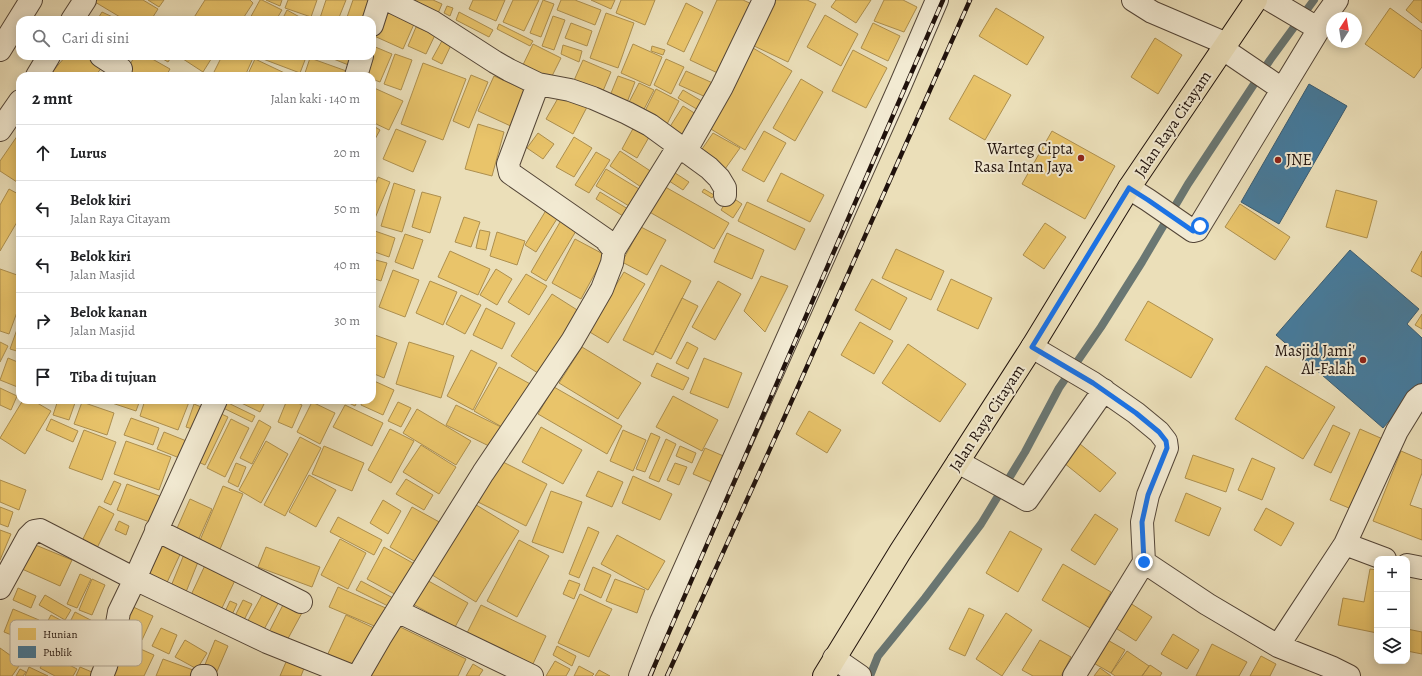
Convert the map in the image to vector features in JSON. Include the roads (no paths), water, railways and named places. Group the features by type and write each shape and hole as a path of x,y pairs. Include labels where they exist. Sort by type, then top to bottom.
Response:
{"main road":[{"name":"Jalan Raya Citayam","path":"841,669 900,552 964,466 1032,347 1129,188 1267,1"}],"street":[{"path":"21,16 31,0"},
{"path":"75,16 85,0"},
{"path":"375,16 380,0"},
{"path":"388,0 433,22 495,62 538,84 570,90 627,113 650,125 709,168 719,178 725,188 725,196"},
{"path":"358,676 483,473 576,335 602,289 612,263 614,250 682,149 722,86 764,0"},
{"path":"640,676 661,622 937,0"},
{"path":"1133,0 1152,12 1230,51 1276,85"},
{"path":"1129,188 1193,231 1197,230 1276,85 1313,26 1322,21 1337,0"},
{"path":"1267,1 1313,26"},
{"path":"0,50 16,24"},
{"path":"40,72 47,60"},
{"path":"107,60 121,69"},
{"path":"357,72 361,60"},
{"path":"538,84 508,164 510,173 605,239 614,250"},
{"path":"0,130 16,107"},
{"path":"1032,347 1099,387 1136,413 1159,432 1166,441 1167,448 1148,495 1142,522 1144,562 1074,676"},
{"path":"964,466 1027,500 1099,387"},
{"path":"1278,646 1345,544 1397,431 1416,400 1422,395"},
{"path":"118,620 119,612 214,404"},
{"path":"0,588 28,537 31,533 40,530 135,579 267,642 352,676"},
{"path":"156,530 301,602"},
{"path":"1345,544 1378,556"},
{"path":"1144,562 1207,604 1278,646 1349,676"},
{"path":"1410,566 1422,568"},
{"path":"397,611 532,676"},
{"path":"102,676 106,666"}],"waterway":[{"path":"870,676 878,656 925,598 981,524 1025,452 1059,388 1101,327 1142,262 1188,184 1270,60 1314,0"}],"railway":[{"path":"650,676 943,0"},
{"path":"667,676 785,416 970,0"}],"place":[{"name":"Warteg Cipta Rasa Intan Jaya","path":"1081,158"},
{"name":"JNE","path":"1278,160"},
{"name":"Masjid Jami' Al-Falah","path":"1363,360"}]}
